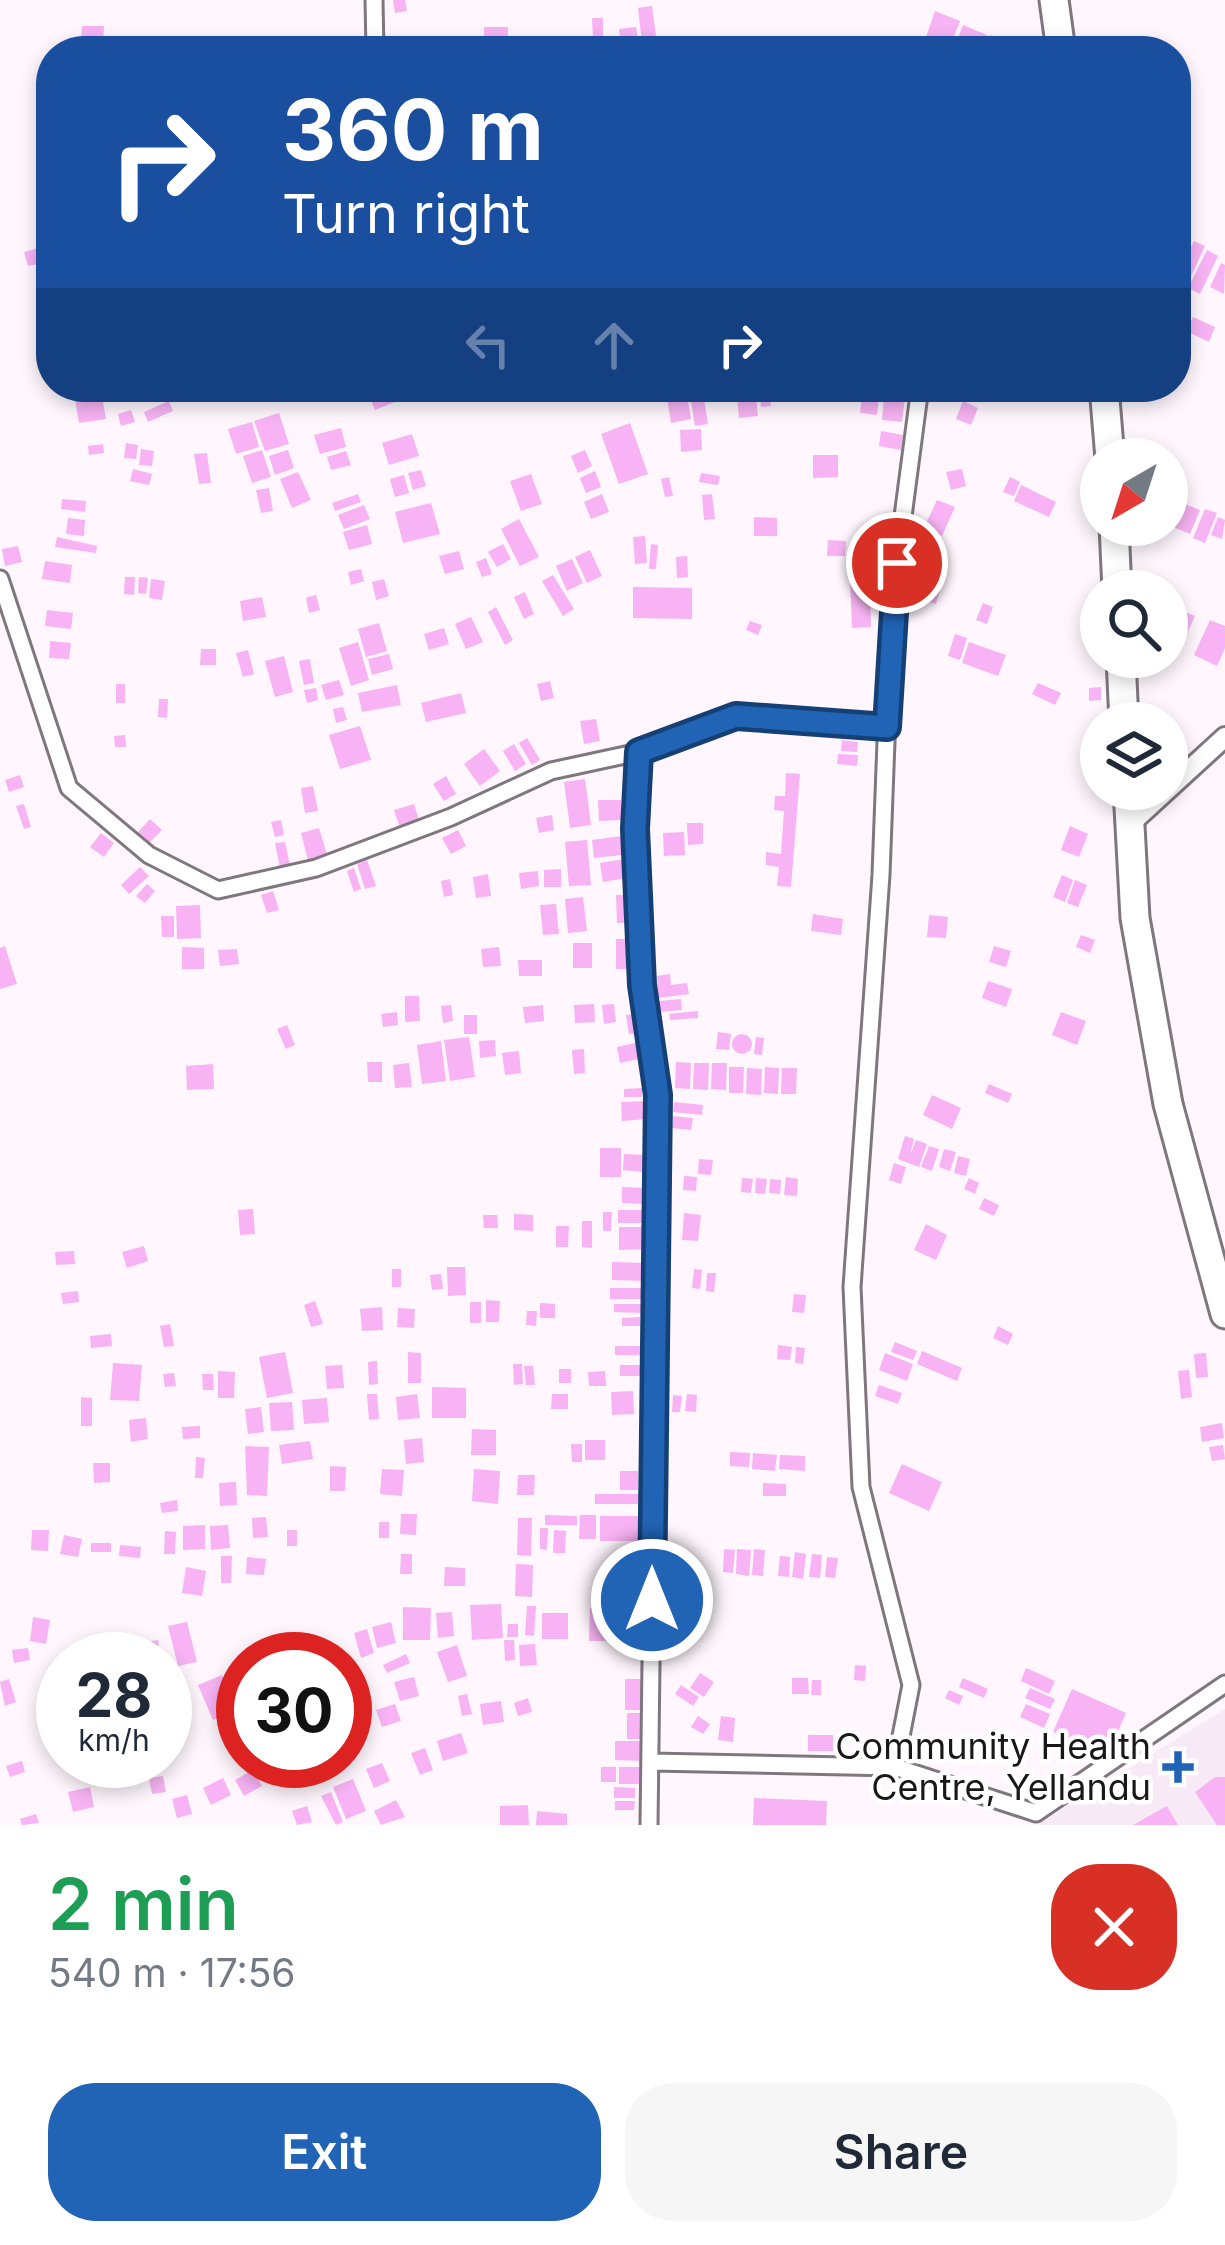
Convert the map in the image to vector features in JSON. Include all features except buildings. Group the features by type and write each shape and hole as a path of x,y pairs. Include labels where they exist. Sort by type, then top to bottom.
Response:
{"highway":[{"path":"1054,0 1059,36"},
{"path":"1105,402 1108,438"},
{"path":"1129,810 1135,918 1168,1103 1225,1314"}],"street":[{"path":"374,0 374,36"},
{"path":"895,1767 911,1685 861,1487 853,1287 891,608 918,402"},
{"path":"0,579 69,788 149,856 218,890 316,868 451,817 551,771 639,752 736,716 887,727"},
{"path":"1130,824 1225,737"},
{"path":"639,752 635,829 642,985 658,1095 649,1825"},
{"path":"651,1762 895,1767 1036,1813 1225,1684"}],"shaded area":[{"name":"Community Health Centre, Yellandu","path":"1225,1709 1225,1825 1037,1825"}],"place":[{"name":"Community Health Centre, Yellandu","path":"1178,1767"}],"route":[{"path":"652,1600 658,1095 642,985 635,829 639,752 736,716 887,727 897,563"}]}
